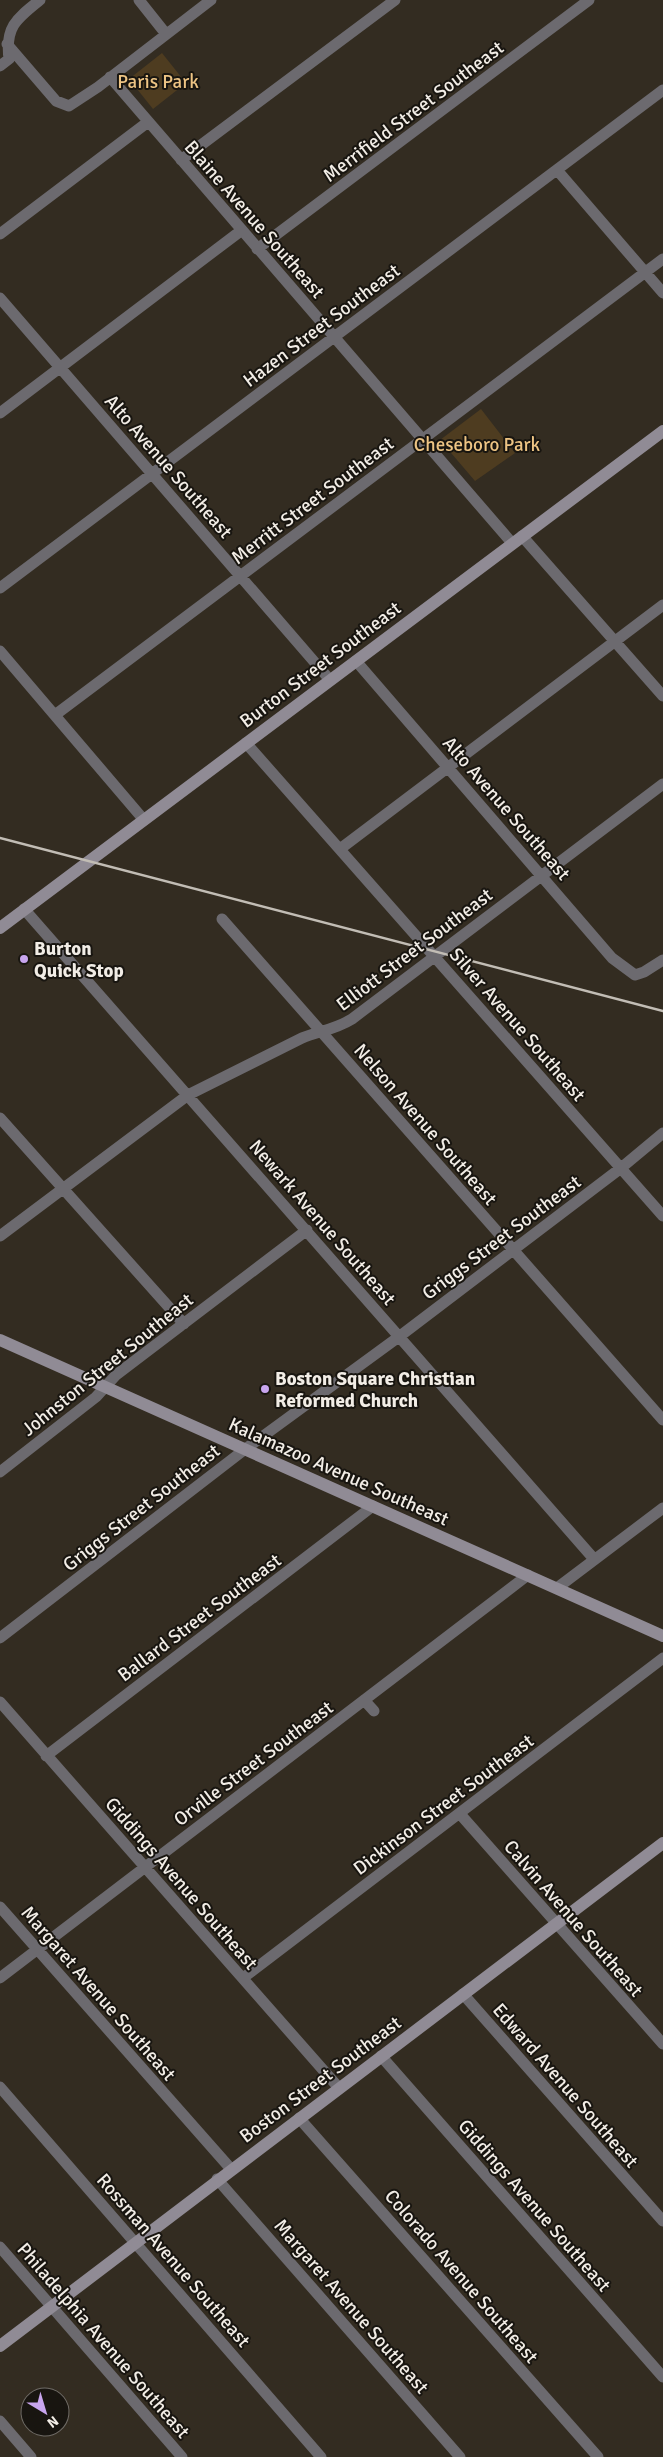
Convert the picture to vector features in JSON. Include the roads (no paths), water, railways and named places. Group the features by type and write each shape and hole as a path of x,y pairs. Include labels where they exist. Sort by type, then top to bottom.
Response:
{"main road":[{"name":"Burton Street Southeast","path":"0,928 663,430"},
{"name":"Kalamazoo Avenue Southeast","path":"0,1340 663,1636"},
{"name":"Boston Street Southeast","path":"0,2346 217,2179 663,1843"}],"street":[{"path":"0,66 9,59 7,44 10,28 40,0"},
{"path":"139,0 166,34"},
{"path":"7,44 56,101 69,106 110,78 211,0"},
{"path":"181,160 395,0"},
{"name":"Merrifield Street Southeast","path":"257,249 589,0"},
{"name":"Blaine Avenue Southeast","path":"110,78 422,439 614,641 663,696"},
{"name":"Hazen Street Southeast","path":"0,588 663,90"},
{"path":"0,234 148,122"},
{"path":"557,170 663,293"},
{"path":"0,413 242,230"},
{"name":"Merritt Street Southeast","path":"54,714 663,259"},
{"name":"Alto Avenue Southeast","path":"0,298 330,680"},
{"path":"340,849 663,605"},
{"path":"0,651 144,820"},
{"name":"Alto Avenue Southeast","path":"356,661 447,768 542,874 612,958 635,975 663,960"},
{"name":"Silver Avenue Southeast","path":"246,744 663,1216"},
{"name":"Elliott Street Southeast","path":"0,1236 188,1096 302,1038 321,1031 338,1028 352,1019 663,784"},
{"name":"Newark Avenue Southeast","path":"24,909 594,1559"},
{"name":"Nelson Avenue Southeast","path":"222,918 663,1420"},
{"path":"0,1118 184,1324"},
{"name":"Griggs Street Southeast","path":"0,1638 244,1450 400,1336 513,1248 621,1168 663,1133"},
{"name":"Johnston Street Southeast","path":"0,1472 70,1418 116,1374 307,1230"},
{"name":"Ballard Street Southeast","path":"46,1756 373,1506"},
{"path":"556,1588 663,1508"},
{"name":"Orville Street Southeast","path":"0,1978 528,1576"},
{"name":"Dickinson Street Southeast","path":"243,1978 663,1658"},
{"path":"364,1700 374,1711"},
{"name":"Giddings Avenue Southeast","path":"0,1702 339,2088"},
{"name":"Calvin Avenue Southeast","path":"460,1814 663,2044"},
{"name":"Margaret Avenue Southeast","path":"0,1906 231,2169"},
{"name":"Edward Avenue Southeast","path":"463,1994 663,2221"},
{"name":"Giddings Avenue Southeast","path":"381,2056 663,2377"},
{"name":"Rossman Avenue Southeast","path":"0,2087 321,2457"},
{"name":"Colorado Avenue Southeast","path":"300,2118 598,2457"},
{"name":"Margaret Avenue Southeast","path":"217,2179 460,2457"},
{"name":"Philadelphia Avenue Southeast","path":"0,2247 182,2457"},
{"path":"0,2421 31,2457"}],"railway":[{"path":"0,838 663,1011"}],"place":[{"name":"Burton Quick Stop","path":"24,959"},
{"name":"Boston Square Christian Reformed Church","path":"265,1389"}],"park label":[{"name":"Paris Park","path":"158,81"},
{"name":"Cheseboro Park","path":"477,444"}]}
